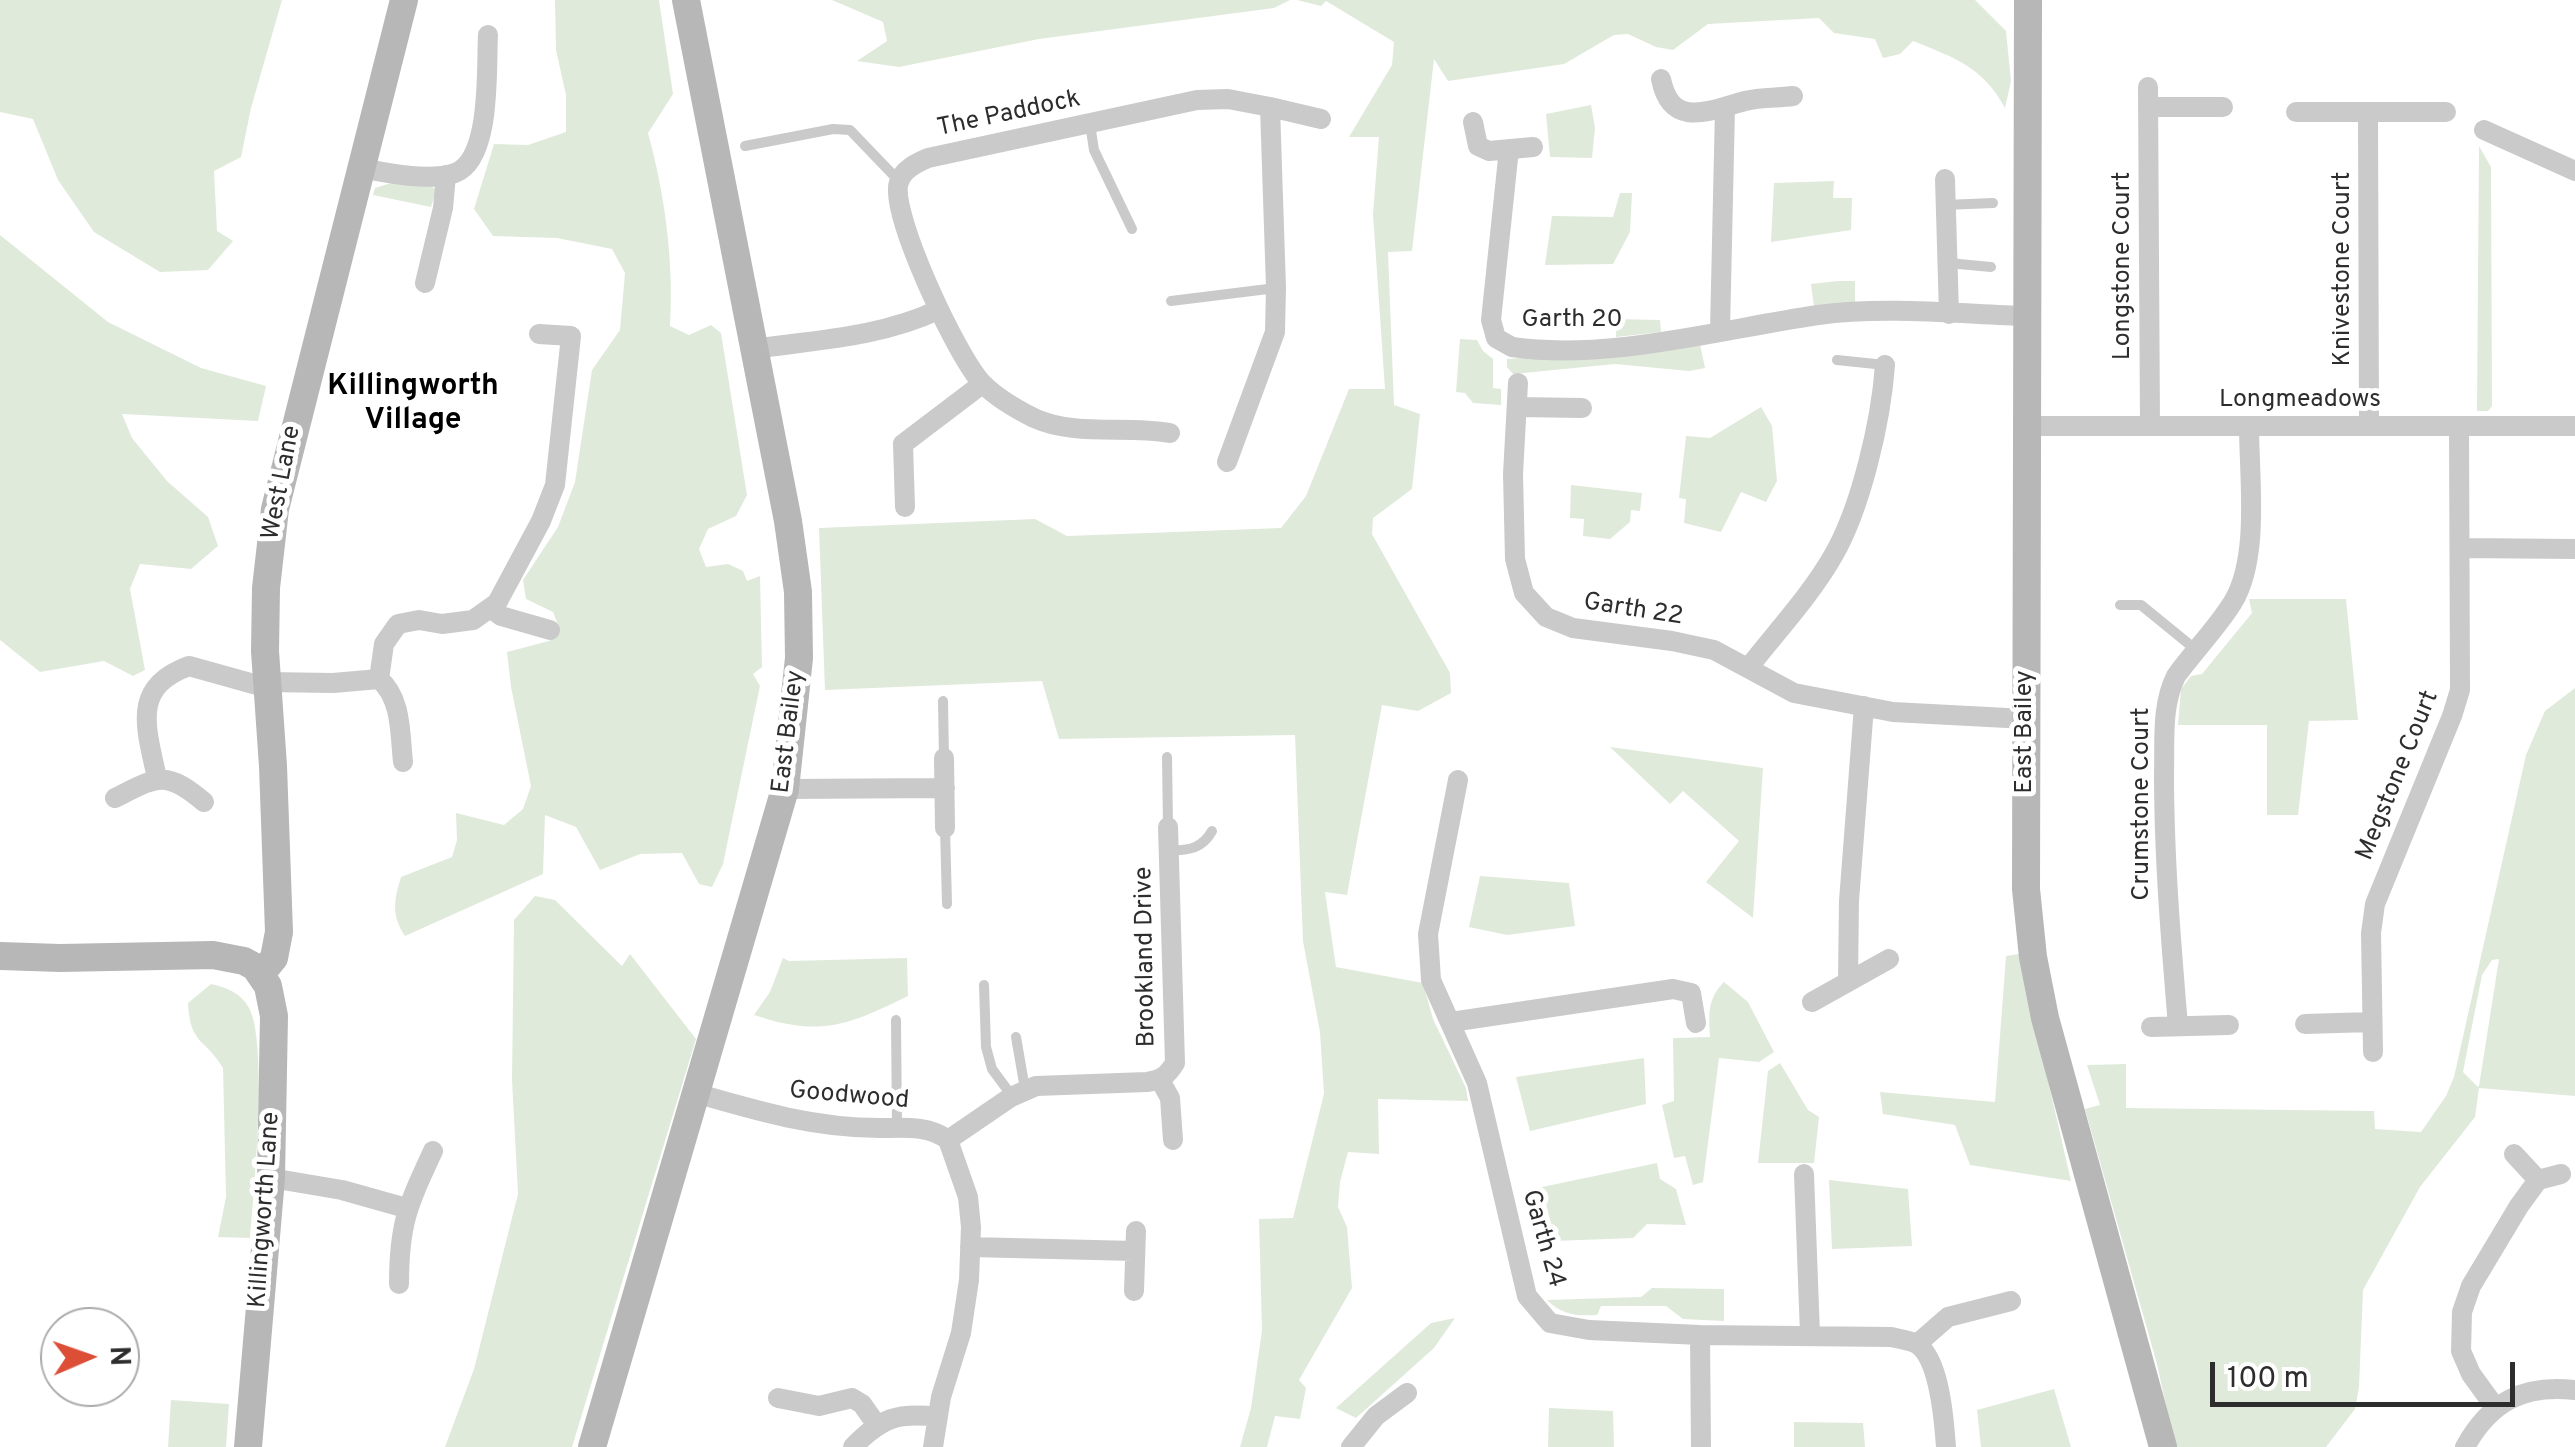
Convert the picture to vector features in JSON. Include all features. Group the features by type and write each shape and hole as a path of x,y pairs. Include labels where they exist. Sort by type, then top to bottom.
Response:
{"street":[{"name":"West Lane","path":"261,974 274,958 279,932 266,588 275,509 404,0"},
{"name":"East Bailey","path":"592,1447 786,789 799,658 798,592 788,521 686,0"},
{"name":"East Bailey","path":"2028,0 2026,888 2045,1018 2163,1447"},
{"path":"361,168 400,176 446,175 464,167 476,149 484,106 488,34"},
{"path":"1661,80 1664,95 1681,110 1698,114 1747,100 1793,96"},
{"name":"Longstone Court","path":"2150,426 2148,97 2224,107"},
{"name":"The Paddock","path":"899,182 910,166 928,158 1197,100 1228,99 1321,119"},
{"path":"484,106 507,106"},
{"path":"1228,462 1274,332 1270,107"},
{"path":"1720,331 1725,108"},
{"path":"2296,112 2446,112"},
{"name":"Knivestone Court","path":"2368,112 2369,426"},
{"path":"1474,122 1478,146 1489,151 1533,146"},
{"path":"2484,130 2575,171"},
{"name":"Garth 20","path":"1509,149 1491,320 1496,338 1512,348 1629,346 1824,314 2026,316"},
{"path":"425,283 443,208 446,175"},
{"path":"1945,179 1948,314"},
{"path":"899,182 898,198 904,219 938,310 956,348 982,384 1034,418 1065,428 1138,428 1170,433"},
{"path":"754,349 876,331 908,324 938,310"},
{"path":"380,679 384,644 398,624 472,620 498,603 532,538 555,485 571,336 539,334"},
{"path":"1750,667 1833,556 1851,519 1883,400 1886,365"},
{"name":"Garth 22","path":"1518,382 1513,474 1515,559 1524,593 1546,617 1573,628 1714,650 1794,693 1893,712 2026,719"},
{"path":"906,507 903,444 982,384"},
{"path":"1517,407 1582,408"},
{"name":"Longmeadows","path":"2025,426 2575,426"},
{"name":"Crumstone Court","path":"2178,1026 2164,854 2165,713 2169,689 2234,600 2246,563 2250,537 2249,426"},
{"name":"Megstone Court","path":"2373,1052 2370,933 2375,904 2460,690 2458,426"},
{"path":"2460,548 2575,549"},
{"path":"490,608 501,616 550,630"},
{"path":"156,778 146,714 150,693 157,682 189,666 268,685 380,679 389,687 397,711 403,762"},
{"path":"1848,982 1849,901 1864,706"},
{"path":"944,758 946,828"},
{"path":"115,798 156,778 172,778 204,802"},
{"name":"Garth 24","path":"1458,780 1428,948 1431,980 1477,1083 1527,1296 1550,1323 1589,1330 1892,1337 1917,1344"},
{"path":"786,789 945,788"},
{"name":"Brookland Drive","path":"948,1140 1036,1086 1160,1080 1175,1063 1168,827"},
{"path":"0,956 206,954 233,957 261,974"},
{"path":"1812,1002 1889,958"},
{"name":"Killingworth Lane","path":"248,1447 271,1178 274,1016 268,986 261,974"},
{"path":"1451,1022 1673,989 1691,993 1696,1023"},
{"path":"2305,1024 2371,1022"},
{"path":"2151,1027 2229,1025"},
{"name":"Brookland Drive","path":"1160,1080 1170,1098 1173,1140"},
{"name":"Goodwood","path":"696,1093 786,1119 829,1126 920,1128 948,1140"},
{"path":"933,1447 940,1397 962,1333 970,1247 968,1197 948,1140"},
{"path":"398,1284 399,1240 406,1208 433,1151"},
{"path":"2514,1154 2538,1180"},
{"path":"1804,1174 1810,1334"},
{"path":"2494,1407 2471,1374 2461,1350 2462,1312 2471,1286 2538,1180 2561,1174"},
{"path":"271,1178 342,1190 406,1208"},
{"path":"970,1247 1135,1241 1134,1291"},
{"path":"1946,1447 1944,1413 1931,1361 1917,1344 1948,1317 2010,1300"},
{"path":"1700,1335 1701,1447"},
{"path":"2465,1447 2476,1426 2494,1407 2536,1390 2575,1390"},
{"path":"1351,1447 1376,1416 1408,1394"},
{"path":"778,1398 819,1406 852,1398 862,1404 876,1424"},
{"path":"853,1447 876,1424 900,1416 938,1417"}],"lane":[{"path":"1090,124 1094,150 1132,229"},
{"path":"744,146 833,129 850,130 899,182"},
{"path":"1946,205 1993,202"},
{"path":"1947,263 1992,267"},
{"path":"1172,301 1276,288"},
{"path":"1837,360 1886,365"},
{"path":"2120,604 2140,604 2195,649"},
{"path":"943,702 944,758"},
{"path":"1167,758 1168,827"},
{"path":"946,828 947,904"},
{"path":"1169,851 1193,850 1206,842 1212,831"},
{"path":"984,985 986,1047 992,1069 1019,1093"},
{"path":"896,1020 897,1128"},
{"path":"1016,1038 1019,1093"}],"green space":[{"path":"0,0 282,0 241,157 214,171 217,231 233,241 208,270 160,272 94,232 58,180 33,119 0,112"},
{"path":"555,0 659,0 673,94 648,133 667,229 670,326 689,335 711,325 721,333 747,495 736,516 708,529 699,549 706,567 728,564 743,571 747,581 760,576 762,667 753,674 760,686 723,864 712,887 699,884 682,853 640,854 600,870 576,827 545,815 543,874 405,936 395,907 401,877 452,857 457,840 456,813 504,825 523,809 531,786 507,652 549,641 560,630 553,612 526,599 523,580 558,527 575,482 592,370 620,330 625,273 612,249 557,238 493,236 474,209 494,144 528,145 566,132 566,95 556,50"},
{"path":"832,0 1290,0 1274,8 1039,39 899,67 857,61 887,41 883,22"},
{"path":"1297,0 1975,0 2006,31 2011,81 2005,108 1977,73 1955,59 1913,41 1900,54 1883,58 1875,39 1834,33 1819,18 1708,24 1673,50 1628,34 1614,35 1564,64 1448,81 1434,59 1412,251 1388,252 1394,405 1420,414 1412,489 1373,518 1372,534 1450,673 1451,693 1418,711 1382,705 1347,895 1325,892 1336,967 1423,983 1433,1019 1466,1088 1468,1101 1378,1099 1379,1154 1348,1152 1340,1182 1338,1207 1347,1227 1352,1288 1299,1380 1306,1388 1300,1419 1275,1416 1267,1447 1240,1447 1251,1408 1262,1330 1259,1219 1293,1218 1324,1094 1320,1032 1303,941 1295,735 1059,739 1042,681 825,690 819,528 1035,519 1067,536 1281,528 1306,496 1349,389 1385,389 1373,214 1379,137 1349,137 1392,65 1394,42 1326,1 1321,6"},
{"path":"1591,105 1595,128 1592,158 1550,157 1546,114"},
{"path":"2479,146 2491,167 2492,406 2488,411 2477,411"},
{"path":"1834,181 1833,198 1852,198 1851,230 1771,242 1774,183"},
{"path":"394,182 432,186 436,191 431,207 373,195 375,188"},
{"path":"1620,193 1632,193 1630,232 1613,264 1545,265 1552,216 1613,217"},
{"path":"0,235 108,322 201,368 266,386 258,421 122,414 132,438 167,481 208,517 218,546 191,569 140,564 130,589 145,670 133,676 104,661 40,672 0,640"},
{"path":"1855,281 1855,304 1814,307 1811,284"},
{"path":"1616,319 1660,320 1661,332 1616,337"},
{"path":"1460,339 1477,340 1493,359 1493,388 1501,389 1501,405 1473,403 1465,393 1456,392"},
{"path":"1700,344 1705,368 1689,371 1615,364 1513,374 1507,367 1507,359"},
{"path":"1761,407 1772,426 1777,481 1766,502 1741,492 1721,532 1684,523 1686,499 1679,498 1686,436 1710,438"},
{"path":"1571,485 1642,493 1640,511 1631,510 1630,522 1610,539 1583,536 1584,519 1570,518"},
{"path":"2249,599 2346,599 2358,720 2309,721 2298,815 2267,815 2267,725 2178,725 2181,689 2191,676 2202,674 2252,613"},
{"path":"2575,688 2575,1096 2479,1088 2475,1117 2420,1187 2363,1290 2355,1409 2326,1447 2175,1447 2157,1364 2085,1109 2100,1105 2087,1065 2126,1064 2126,1108 2374,1111 2375,1129 2421,1132 2454,1077 2526,755 2545,711","holes":["2499,959 2479,1086 2463,1072 2482,975 2492,960"]},
{"path":"1610,747 1763,768 1753,918 1706,882 1739,841 1683,791 1670,804"},
{"path":"1480,876 1569,883 1575,926 1507,935 1469,927"},
{"path":"535,896 555,900 622,966 630,954 696,1039 572,1447 445,1447 474,1369 518,1194 512,1080 514,920"},
{"path":"2019,954 2071,1181 1970,1165 1955,1125 1883,1114 1880,1092 1995,1102 2006,956"},
{"path":"783,958 907,958 908,996 833,1025 797,1026 754,1015 770,992"},
{"path":"1724,982 1748,1002 1774,1052 1759,1062 1719,1058 1703,1182 1693,1185 1685,1156 1674,1158 1662,1105 1674,1101 1673,1038 1710,1037 1712,1001"},
{"path":"211,984 242,998 255,1026 259,1084 250,1238 218,1237 226,1197 223,1068 195,1034 188,1003"},
{"path":"1644,1058 1646,1104 1530,1131 1516,1077"},
{"path":"1780,1063 1808,1110 1819,1117 1814,1163 1758,1163 1768,1071"},
{"path":"1657,1163 1660,1179 1676,1189 1686,1225 1647,1224 1633,1238 1555,1241 1542,1187"},
{"path":"1829,1180 1908,1189 1912,1246 1832,1249"},
{"path":"1652,1288 1724,1289 1724,1321 1683,1319 1666,1306 1601,1306 1597,1315 1576,1315 1547,1300 1641,1297"},
{"path":"1455,1318 1434,1348 1356,1418 1336,1408 1431,1323"},
{"path":"2054,1389 2071,1447 1981,1447 1977,1410"},
{"path":"171,1400 229,1404 226,1447 168,1447"},
{"path":"1549,1408 1613,1411 1614,1447 1548,1447"},
{"path":"1794,1422 1863,1423 1865,1447 1794,1447"}],"district":[{"name":"Killingworth Village","path":"413,405"}]}
